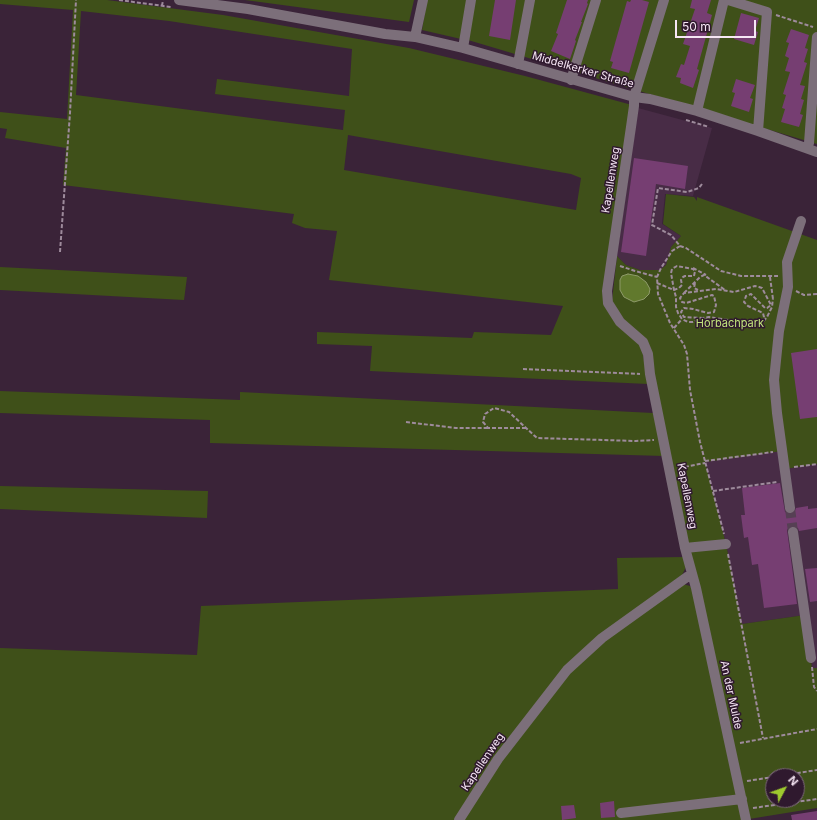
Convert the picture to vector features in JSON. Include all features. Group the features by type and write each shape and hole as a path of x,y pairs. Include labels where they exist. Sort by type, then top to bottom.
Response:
{"street":[{"path":"415,37 423,0"},
{"path":"463,48 471,0"},
{"path":"518,64 530,0"},
{"path":"571,80 596,0"},
{"name":"Kapellenweg","path":"459,820 498,759 567,670 602,638 687,577 692,576 663,440 650,374 648,354 643,342 620,322 608,302 607,291 632,127 634,97 664,0"},
{"path":"697,111 724,0"},
{"path":"728,0 767,12 758,131"},
{"name":"Middelkerker Straße","path":"178,4 248,9 384,34 415,37 463,48 634,97 650,99 697,111 812,150"},
{"name":"Middelkerker Straße","path":"812,150 809,143 817,37"},
{"path":"790,508 774,380 779,331 788,288 788,262 801,221"},
{"path":"793,532 811,658"},
{"path":"685,548 726,544"},
{"name":"An der Mulde","path":"692,576 696,588 746,820"},
{"path":"621,813 742,799"}],"path":[{"path":"60,252 76,0"},
{"path":"119,0 162,6 178,4"},
{"path":"162,6 163,0"},
{"path":"767,12 817,29"},
{"path":"683,119 712,128"},
{"path":"702,184 699,188 687,192 658,188 652,225 671,235 680,246 686,248 721,271 741,276 787,275"},
{"path":"680,246 672,251 660,268 657,277 658,294 661,304 684,344 690,390 705,462 726,544 763,738"},
{"path":"611,262 657,277"},
{"path":"730,292 704,273 690,267 677,266 672,270 678,313 682,319 693,322 702,318 712,322 728,325 759,324 765,321 772,307 773,298 770,276"},
{"path":"657,283 674,290 681,287 681,280 683,277 694,276 695,271 690,267"},
{"path":"681,296 700,277 704,276 712,280"},
{"path":"696,280 694,288 700,291"},
{"path":"681,296 684,293 716,289 730,292 759,287 763,290 771,305"},
{"path":"788,288 804,295 817,294"},
{"path":"681,296 680,300 686,303 709,295 714,296 716,309 712,313 708,314 684,308 681,312 682,315 688,318 760,321 764,318 764,313 748,306 744,302 746,296 751,294 765,308 771,305 773,298"},
{"path":"674,328 682,319"},
{"path":"523,369 650,374"},
{"path":"488,428 483,422 485,414 494,408 509,412 536,438 636,441 663,440"},
{"path":"406,422 456,428 526,428"},
{"path":"668,463 680,468 705,462 782,451"},
{"path":"785,469 817,464"},
{"path":"713,491 786,480"},
{"path":"811,658 814,687 817,691"},
{"path":"729,745 817,729"},
{"path":"805,772 817,770"},
{"path":"738,782 765,778"},
{"path":"744,810 817,799"}],"shaded area":[{"path":"638,108 712,128 693,196 665,194 662,224 681,236 671,247 666,265 660,270 640,270 626,265 617,256"},
{"path":"628,274 638,276 646,282 650,289 649,294 644,299 634,302 624,297 620,290 620,280 622,276"},
{"path":"782,451 785,469 817,464 817,668 812,669 805,615 742,624 726,544 705,461"}],"green space":[{"path":"0,0 107,0 223,15 409,48 525,76 632,105 604,292 641,343 648,384 370,371 372,346 317,344 317,332 472,338 474,332 551,335 563,306 329,280 337,231 305,228 292,223 294,214 63,185 66,148 5,138 7,129 0,128 0,112 67,119 73,10 0,4","holes":["81,11 169,21 352,49 349,96 217,79 215,94 345,110 343,130 76,95","348,135 571,174 581,178 576,210 344,170"]},
{"path":"245,0 414,0 409,22"},
{"path":"427,0 468,0 461,39 422,30"},
{"path":"475,0 817,0 817,144 468,40"},
{"name":"Horbachpark","path":"666,194 694,197 697,201 697,197 817,240 817,464 785,469 782,451 705,462 726,544 742,624 805,615 812,668 817,668 817,808 749,819 685,548 648,354 612,301 617,256 626,265 640,270 660,270 666,265 671,247 681,236 663,224"},
{"path":"0,267 187,277 184,300 0,290"},
{"path":"0,391 240,400 240,392 653,413 664,456 210,443 210,420 0,413"},
{"path":"0,486 208,491 207,518 0,509"},
{"path":"684,557 686,567 682,575 594,640 455,820 0,820 0,648 197,655 201,606 618,589 617,558"},
{"path":"683,584 690,586 694,590 742,820 463,820 508,751 568,674 604,640"}],"building":[{"path":"495,0 516,0 510,40 489,36"},
{"path":"567,0 588,0 570,59 551,51 558,34 556,33"},
{"path":"631,0 642,0 649,2 629,73 611,68 613,62 610,61 627,1 630,2"},
{"path":"692,0 711,0 707,13 712,15 697,69 699,70 693,88 680,83 681,78 676,77 681,64 684,65 690,46 683,44 695,9 690,8"},
{"path":"741,13 759,18 755,31 758,32 754,45 734,39"},
{"path":"791,29 809,35 805,48 808,49 804,62 807,63 800,85 805,86 801,99 804,100 800,114 803,115 799,127 781,122 785,109 782,108 786,95 783,94 790,72 785,71 789,58 785,56 789,43 786,42"},
{"path":"736,79 755,85 750,98 753,99 749,112 731,106 735,93 732,92"},
{"path":"634,158 688,166 685,189 656,184 646,256 621,252"},
{"path":"817,349 817,417 800,419 791,353"},
{"path":"780,483 785,512 791,514 794,513 796,508 808,506 808,509 817,508 817,528 799,531 798,528 792,526 787,530 797,604 764,608 758,564 752,565 748,537 744,538 741,515 745,515 742,488"},
{"path":"817,568 817,601 810,602 805,569"},
{"path":"614,801 615,817 601,818 600,803"},
{"path":"574,805 576,818 562,820 561,806"},
{"path":"817,811 817,820 792,820 791,815"}],"tunnel":[{"path":"790,508 793,532"}]}
